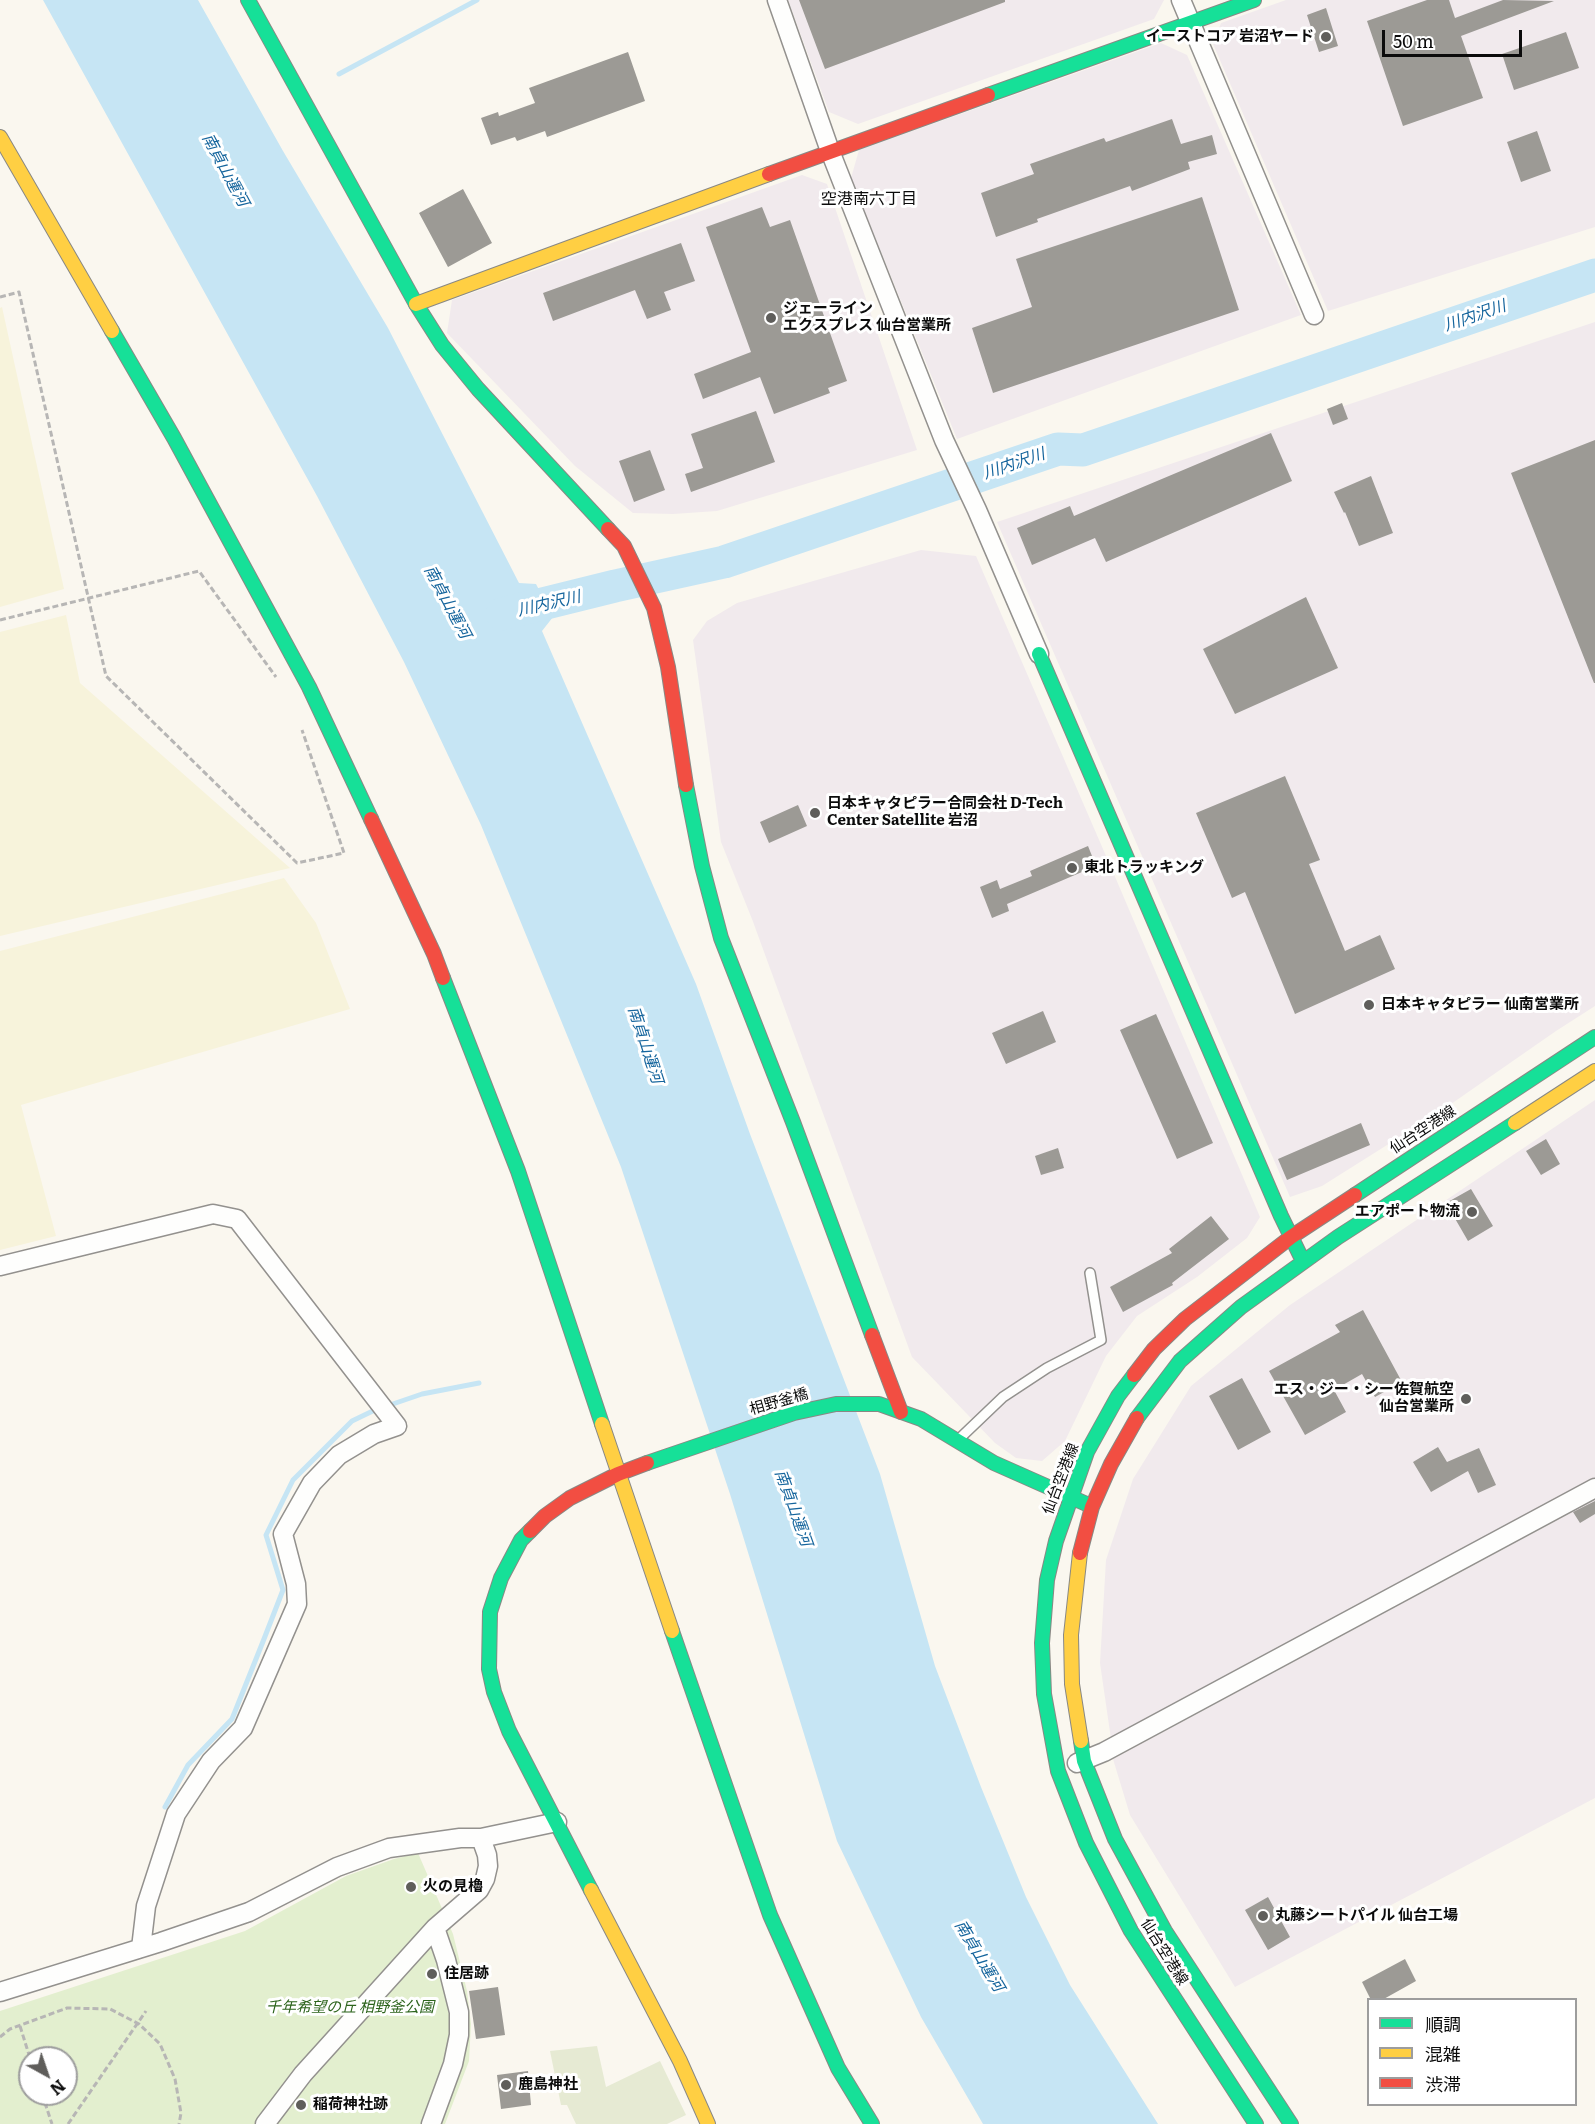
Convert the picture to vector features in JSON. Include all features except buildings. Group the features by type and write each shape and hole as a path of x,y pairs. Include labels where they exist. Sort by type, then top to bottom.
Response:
{"street":[{"path":"248,0 416,304 442,345 478,389 624,546 654,608 668,667 688,796 702,866 721,938 793,1122 901,1412"},
{"path":"777,0 830,151 944,440 977,510 1291,1237 1304,1261"},
{"path":"1181,0 1314,315"},
{"path":"416,304 830,151 1254,0"},
{"path":"0,137 174,438 309,687 434,954 518,1171 618,1474 770,1915 838,2068 872,2124"},
{"name":"仙台空港線","path":"1256,2124 1131,1932 1086,1843 1058,1772 1044,1694 1042,1643 1047,1580 1056,1541 1087,1452 1108,1415 1119,1396 1154,1349 1185,1318 1291,1237 1595,1037"},
{"name":"仙台空港線","path":"1291,2124 1165,1931 1115,1839 1084,1761 1072,1684 1071,1635 1081,1548 1092,1507 1111,1464 1142,1410 1180,1361 1241,1307 1304,1261 1595,1071"},
{"path":"0,1266 213,1214 237,1219 397,1426 374,1434 339,1455 312,1482 283,1534 296,1584 297,1604 243,1728 211,1761 176,1814 146,1906 141,1948"},
{"name":"相野釜橋","path":"708,2124 680,2061 509,1731 494,1692 489,1669 490,1612 501,1578 521,1540 545,1516 570,1498 618,1474 794,1413 836,1404 879,1404 921,1419 994,1463 1092,1507"},
{"path":"1058,1772 1104,1752 1595,1488"},
{"path":"0,1992 249,1912 337,1867 389,1848 460,1838 481,1838 557,1822"},
{"path":"265,2124 303,2074 435,1928 479,1890 485,1880 488,1866 481,1838"},
{"path":"431,2124 453,2064 459,2035 459,2012 435,1928"}],"lane":[{"path":"958,1440 1004,1397 1047,1368 1101,1340 1090,1273"}],"path":[{"path":"0,297 19,292 106,676 297,863 344,853 299,720"},
{"path":"0,620 199,571 278,680"},
{"path":"0,2037 10,2029 67,2008 110,2009 138,2024 160,2044 175,2079 181,2113 179,2124"},
{"path":"68,2124 146,2011"},
{"path":"20,2026 26,2046"},
{"path":"46,2106 52,2124"}],"shaded area":[{"path":"788,0 1164,0 1154,19 858,124 829,112"},
{"path":"1286,0 1595,0 1595,227 1328,311 1213,44 1221,23"},
{"path":"1161,43 1187,55 1301,315 957,439 851,178 859,150"},
{"path":"802,175 827,184 917,450 717,511 673,514 633,513 575,466 447,333 452,300"},
{"path":"2,307 64,589 0,607 0,308"},
{"path":"1595,322 1595,1006 1441,1111 1322,1186 1290,1197 997,522"},
{"path":"921,550 976,556 1260,1217 1247,1238 1197,1277 1137,1316 1106,1356 1065,1441 1042,1461 1016,1458 995,1443 912,1357 752,919 721,842 693,640 707,621 737,603"},
{"path":"66,615 80,683 290,868 0,936 0,632"},
{"path":"284,878 316,923 350,1009 21,1105 56,1236 0,1250 0,951"},
{"path":"1595,1100 1595,1479 1111,1739 1100,1663 1106,1560 1133,1479 1191,1386 1290,1305"},
{"path":"1595,1500 1595,1798 1235,1987 1130,1815 1113,1759"}],"green space":[{"name":"千年希望の丘 相野釜公園","path":"418,1853 453,1934 467,1991 471,2024 469,2061 445,2124 0,2124 0,2011 245,1931 346,1876"},
{"path":"597,2046 606,2087 660,2061 686,2115 667,2124 576,2124 567,2105 561,2105 550,2051"}],"water":[{"name":"南貞山運河","path":"43,0 198,0 283,151 388,328 519,583 536,584 553,617 542,631 696,984 750,1134 880,1474 935,1666 981,1787 1026,1897 1070,1985 1158,2124 983,2124 921,2017 837,1841 730,1494 621,1167 481,825 404,662 317,496"}],"waterway":[{"path":"339,74 477,0"},
{"name":"川内沢川","path":"502,614 724,562 1058,449 1083,450 1595,275"},
{"path":"387,1406 422,1394 479,1383"},
{"path":"165,1807 188,1765 232,1719 264,1639 283,1590 266,1535 293,1480 352,1421 379,1408"}],"traffic: fast":[{"path":"248,0 416,304 442,345 478,389 608,529"},
{"path":"988,95 1254,0"},
{"path":"112,331 174,438 309,687 371,819"},
{"path":"1039,654 1281,1216 1300,1255"},
{"path":"686,785 702,866 721,938 793,1122 872,1335"},
{"path":"443,978 518,1171 602,1424"},
{"path":"1355,1195 1595,1037"},
{"path":"1137,1418 1180,1361 1241,1307 1338,1237 1515,1123"},
{"path":"1134,1375 1118,1396 1087,1452 1056,1541 1047,1580 1042,1643 1044,1694 1058,1771 1086,1843 1131,1931 1256,2124"},
{"path":"647,1463 794,1413 836,1404 879,1404 921,1419 994,1463 1091,1506"},
{"path":"530,1531 521,1540 501,1578 490,1612 489,1669 494,1692 509,1731 591,1890"},
{"path":"672,1631 770,1915 838,2068 872,2124"},
{"path":"1081,1741 1084,1761 1115,1839 1165,1931 1291,2124"}],"traffic: slow":[{"path":"0,137 112,331"},
{"path":"416,304 769,174"},
{"path":"1515,1123 1595,1071"},
{"path":"602,1424 672,1631"},
{"path":"1080,1553 1071,1635 1072,1684 1081,1741"},
{"path":"591,1890 680,2061 708,2124"}],"traffic: jam":[{"path":"769,174 988,95"},
{"path":"608,529 624,546 654,608 668,667 686,785"},
{"path":"371,819 443,978"},
{"path":"1134,1375 1154,1349 1185,1319 1291,1237 1355,1195"},
{"path":"872,1335 901,1412"},
{"path":"1080,1553 1092,1507 1111,1464 1137,1418"},
{"path":"530,1531 545,1516 570,1498 618,1474 647,1463"}],"place":[{"name":"イーストコア 岩沼ヤード","path":"1326,37"},
{"name":"ジェーライン エクスプレス 仙台営業所","path":"771,318"},
{"name":"日本キャタピラー合同会社 D-Tech Center Satellite 岩沼","path":"815,813"},
{"name":"東北トラッキング","path":"1072,868"},
{"name":"日本キャタピラー 仙南営業所","path":"1369,1005"},
{"name":"エアポート物流","path":"1472,1212"},
{"name":"エス・ジー・シー佐賀航空 仙台営業所","path":"1466,1399"},
{"name":"火の見櫓","path":"411,1887"},
{"name":"丸藤シートパイル 仙台工場","path":"1263,1916"},
{"name":"住居跡","path":"432,1974"},
{"name":"鹿島神社","path":"506,2085"},
{"name":"稲荷神社跡","path":"301,2105"}],"district":[{"name":"空港南六丁目","path":"869,199"}]}
